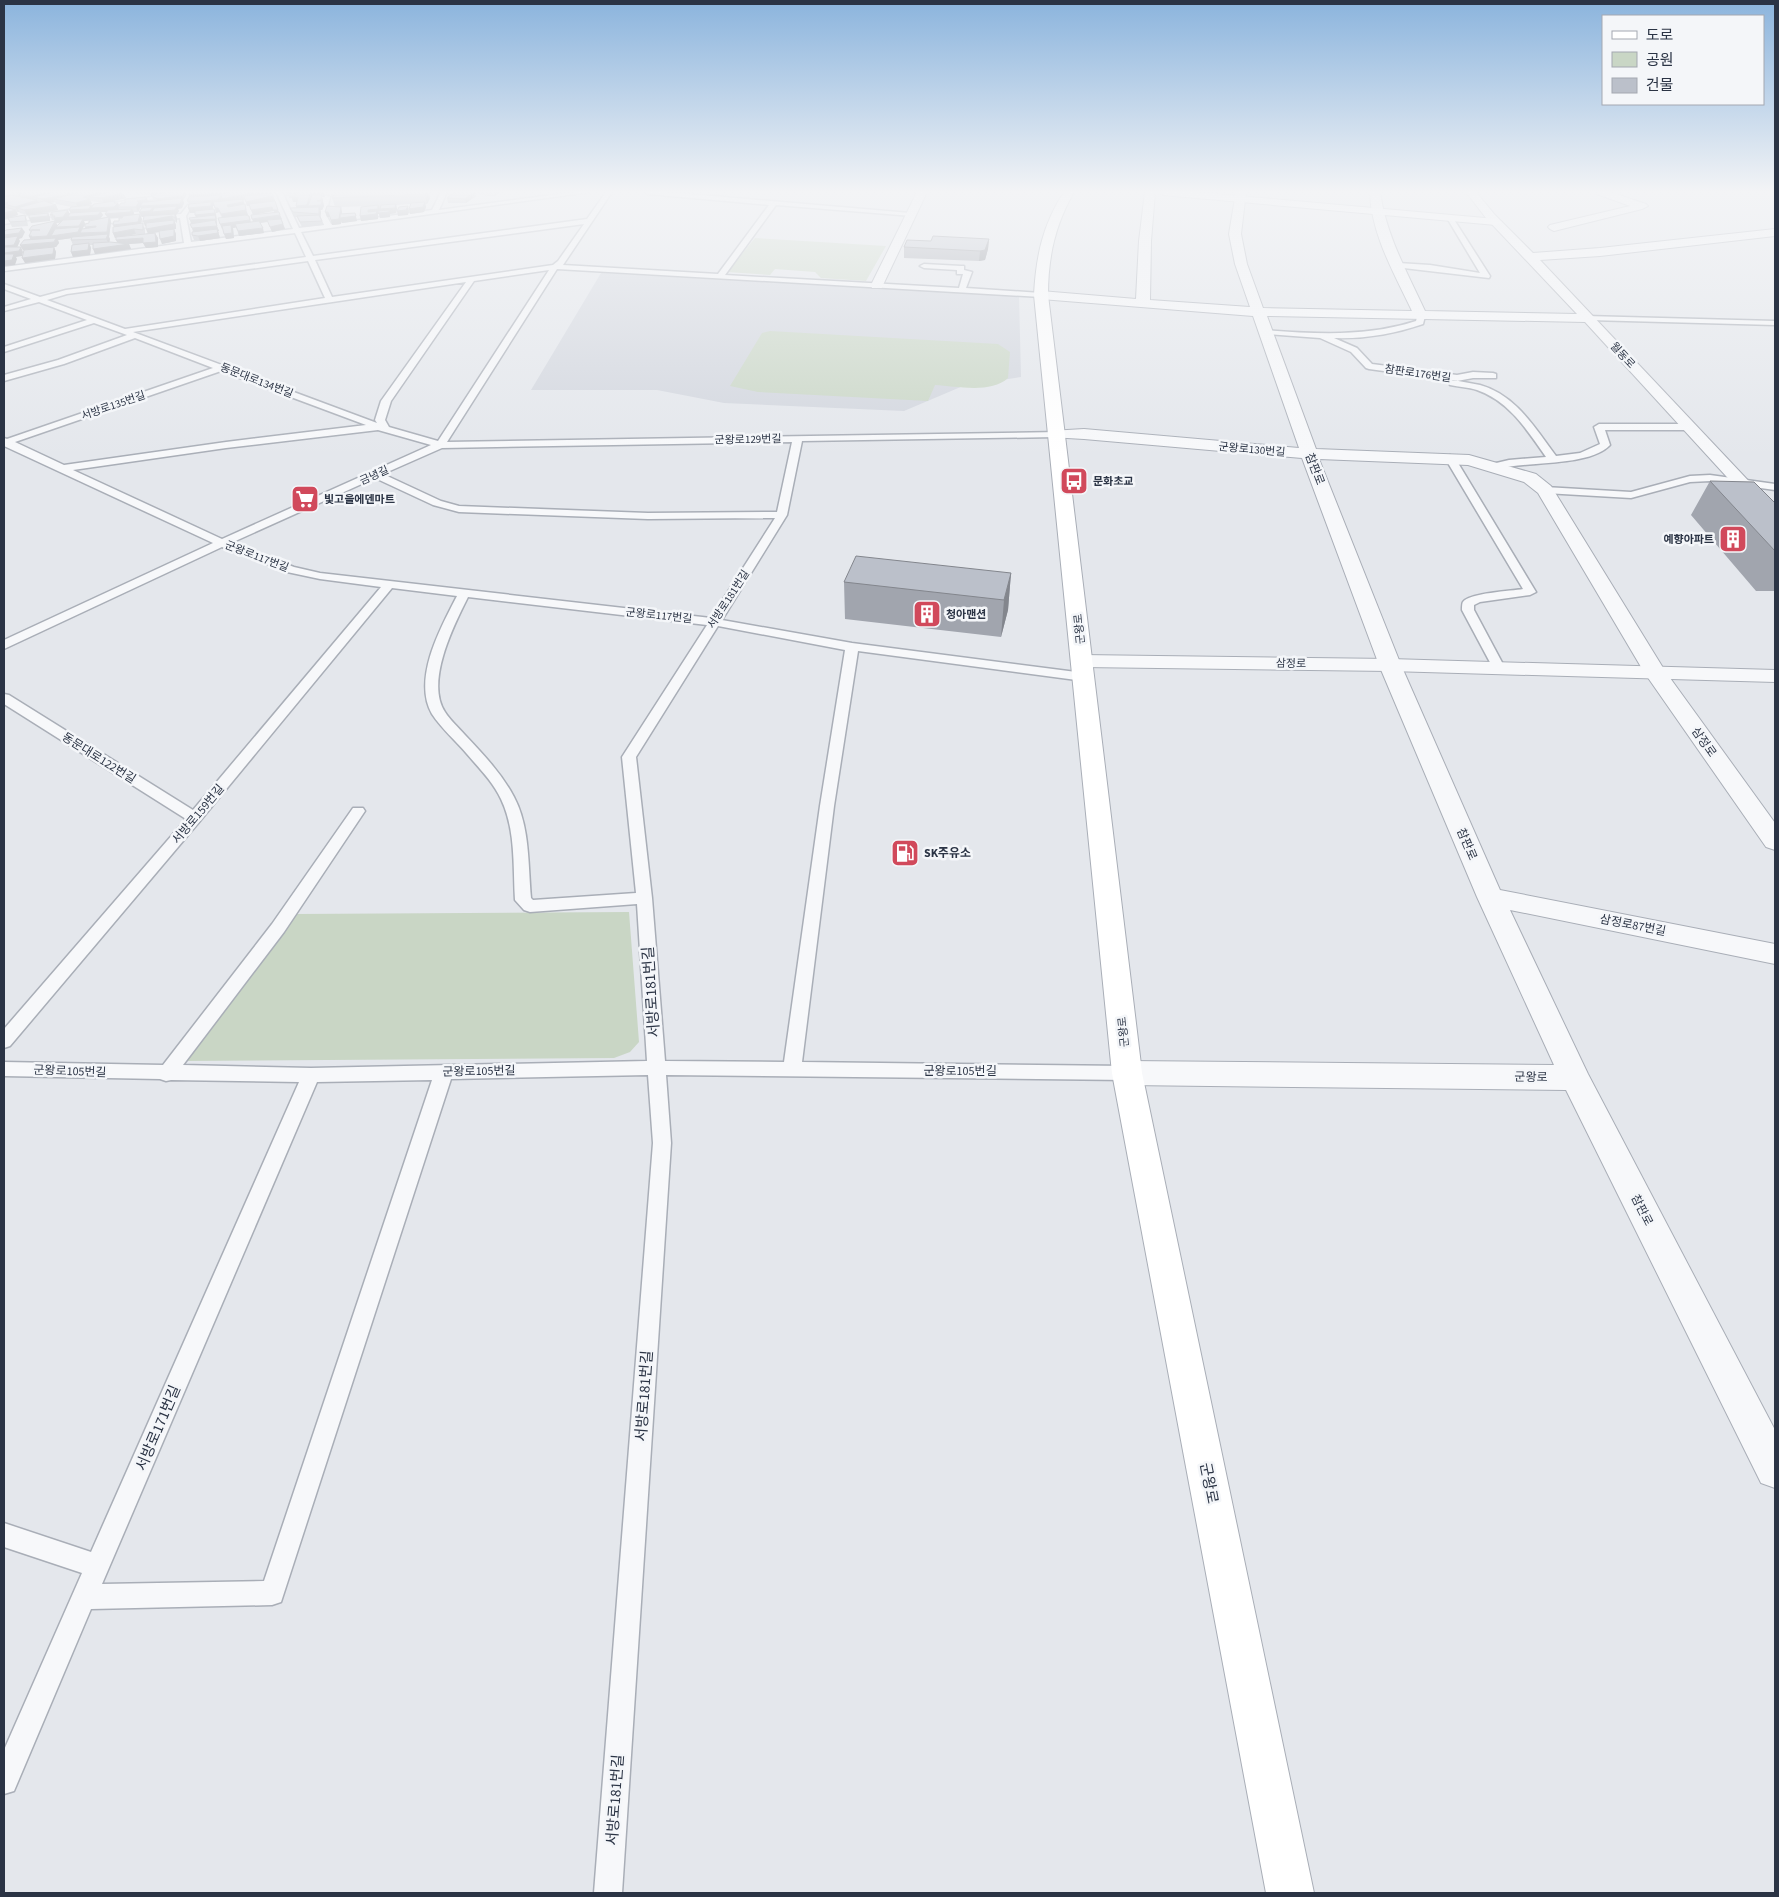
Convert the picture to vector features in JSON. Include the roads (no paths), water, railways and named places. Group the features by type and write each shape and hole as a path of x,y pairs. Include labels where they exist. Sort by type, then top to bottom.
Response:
{"main road":[{"name":"군왕로","path":"1043,281 1042,295 1056,434 1127,1073 1290,1893"}],"street":[{"path":"877,285 879,281"},
{"path":"1143,302 1144,281"},
{"name":"참판로","path":"1247,281 1309,454 1390,665 1490,897 1575,1078 1775,1469"},
{"path":"1405,281 1421,316"},
{"name":"월동로","path":"1552,281 1775,519"},
{"path":"1042,295 1257,312 1589,318"},
{"name":"군왕로130번길","path":"1056,434 1084,434 1309,454 1469,460 1496,466 1530,478 1545,490"},
{"name":"삼정로","path":"1545,490 1655,672 1775,842"},
{"name":"삼정로","path":"1083,669 1390,665 1775,676"},
{"name":"삼정로87번길","path":"1490,897 1775,954"},
{"name":"군왕로","path":"1127,1073 1575,1078"}],"lane":[{"path":"4,309 66,292 149,281"},
{"path":"321,281 329,299"},
{"path":"125,332 145,326 461,281"},
{"path":"383,428 380,420 383,406 471,281"},
{"path":"440,445 546,281"},
{"path":"799,281 1042,295"},
{"path":"962,290 965,281"},
{"name":"동문대로134번길","path":"4,286 383,428 440,445"},
{"name":"참판로176번길","path":"1265,332 1322,337 1364,335 1407,327 1420,322 1421,316"},
{"path":"1589,318 1775,323"},
{"path":"4,350 94,320"},
{"path":"6,378 61,362 134,335"},
{"name":"참판로176번길","path":"1322,337 1354,350 1369,366 1457,378 1473,375 1493,376"},
{"name":"서방로135번길","path":"4,442 222,367"},
{"path":"1441,376 1450,382 1480,387 1502,397 1521,416 1552,458"},
{"path":"1496,466 1520,460 1592,454 1604,446 1604,439 1599,426 1690,426"},
{"name":"동문대로134번길","path":"64,468 226,445 383,428"},
{"name":"군왕로129번길","path":"440,445 1056,434"},
{"name":"서방로181번길","path":"608,1893 662,1143 644,898 629,757 782,515 798,438"},
{"name":"군왕로117번길","path":"4,442 64,468 222,543 291,570 320,576 713,622 852,647 1083,669"},
{"name":"금녕길","path":"4,645 222,543 440,445"},
{"path":"1450,458 1530,592 1478,599 1468,603 1468,610 1499,668"},
{"path":"375,474 437,503 459,509 648,516 782,515"},
{"path":"1545,490 1631,495 1690,479 1710,478 1775,487"},
{"name":"서방로159번길","path":"4,1041 195,818 390,584"},
{"path":"464,593 448,625 437,656 432,683 433,700 439,714 500,786 512,806 516,821 523,900 530,906 644,898"},
{"path":"792,1070 827,806 852,647"},
{"name":"동문대로122번길","path":"4,698 195,818"},
{"path":"166,1074 278,928 358,811"},
{"name":"군왕로105번길","path":"4,1069 166,1074 311,1075 657,1068 1127,1073"},
{"path":"85,1597 272,1593 444,1072"},
{"name":"서방로171번길","path":"4,1781 311,1075"},
{"path":"4,1535 98,1566"}],"place":[{"name":"문화초교","path":"1074,481"},
{"name":"빛고을에덴마트","path":"305,499"},
{"name":"예향아파트","path":"1733,539"},
{"name":"청아맨션","path":"927,614"},
{"name":"SK주유소","path":"905,853"}]}
